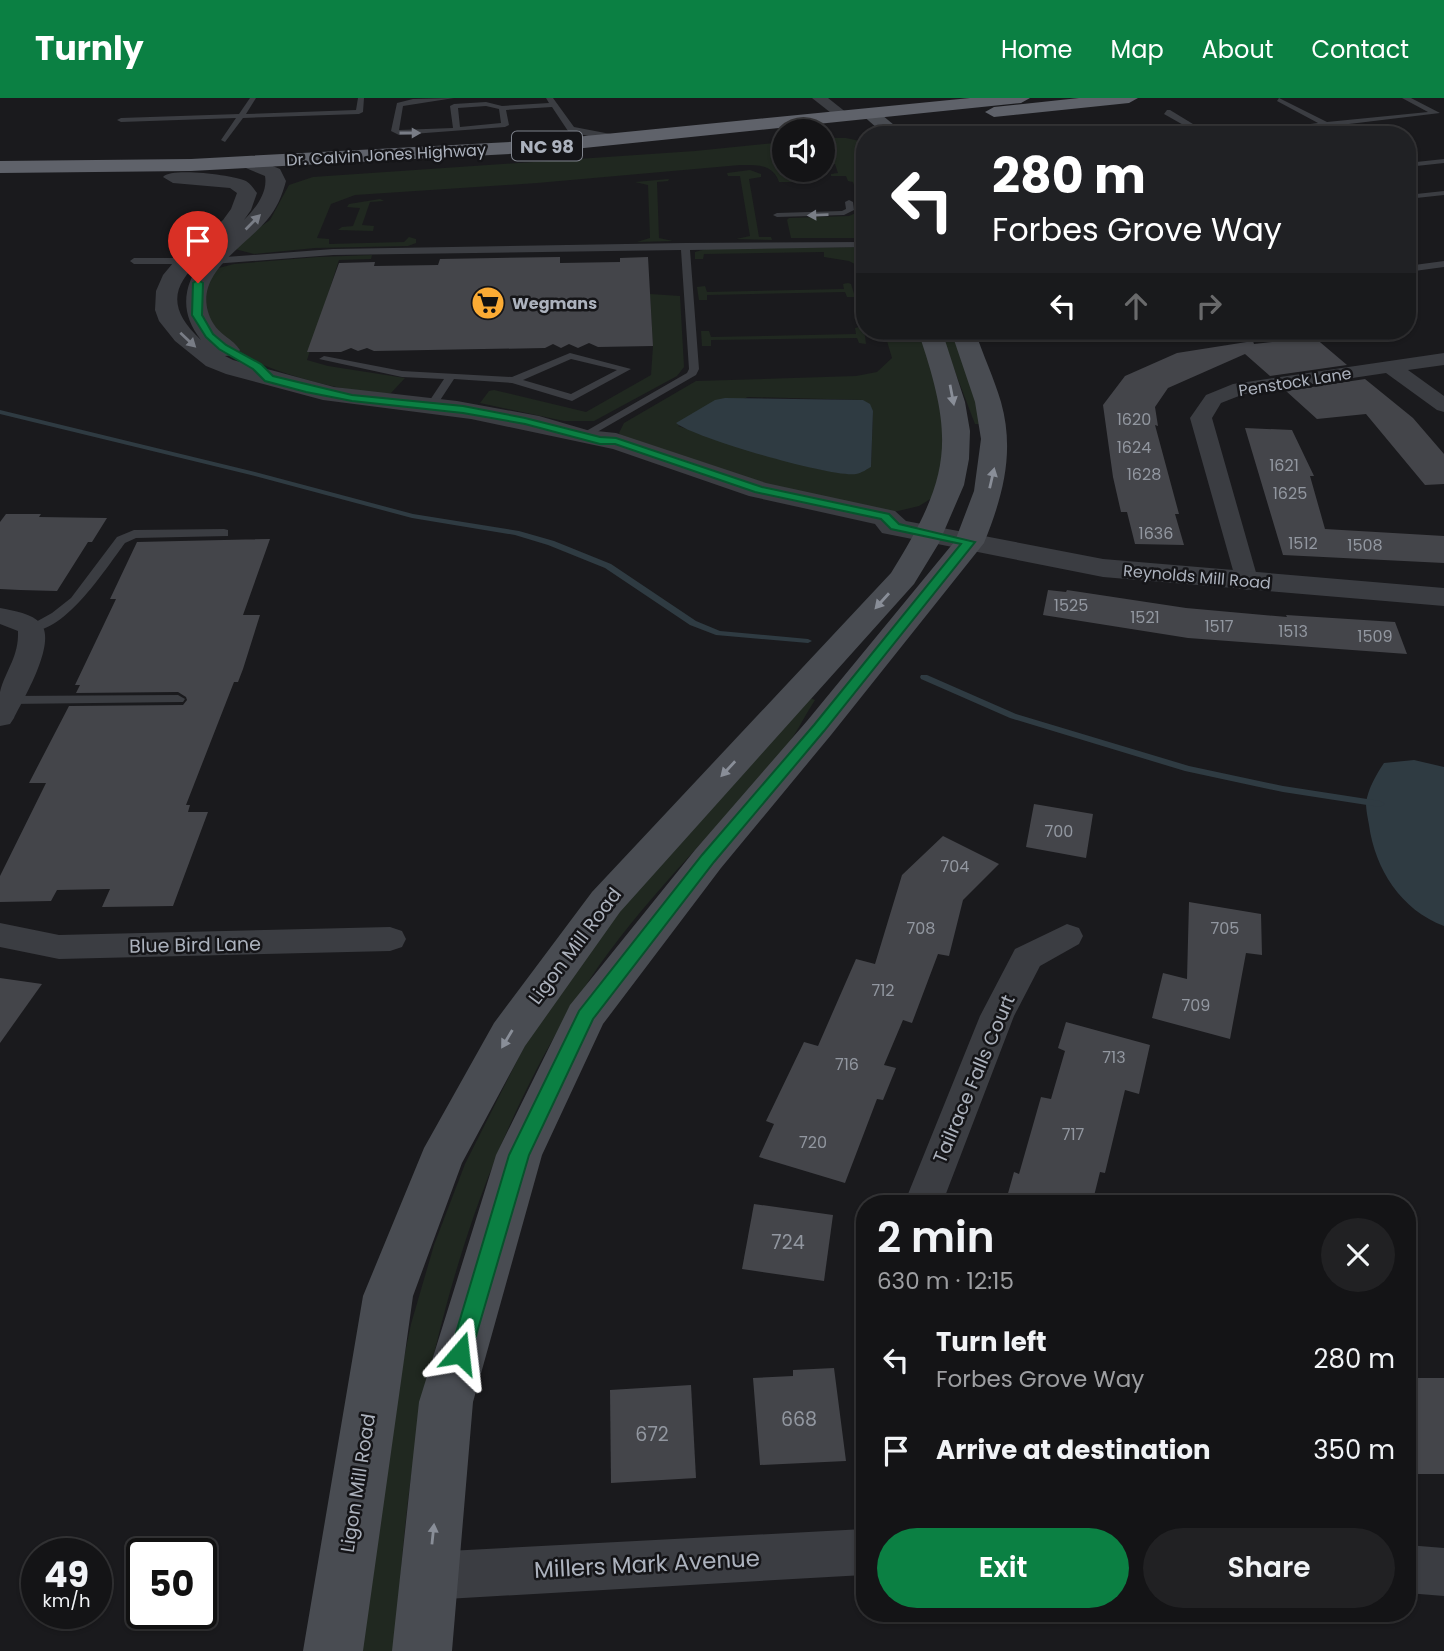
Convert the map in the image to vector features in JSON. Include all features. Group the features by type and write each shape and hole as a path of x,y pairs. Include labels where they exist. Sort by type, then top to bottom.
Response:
{"highway":[{"name":"Dr. Calvin Jones Highway","path":"835,128 1021,98"},
{"name":"Dr. Calvin Jones Highway","path":"0,168 248,162 521,148 658,135 867,122 1129,98"},
{"name":"Dr. Calvin Jones Highway","path":"0,182 273,173 541,159 772,136"}],"main road":[{"name":"Ligon Mill Road","path":"422,1651 446,1402 519,1155 585,1016 708,859 819,728 937,536 952,488 959,438 951,388 933,340"},
{"name":"Ligon Mill Road","path":"333,1651 388,1296 440,1161 509,1035 606,902 903,578 937,536 984,509 996,458 995,436 989,403 966,340"}],"street":[{"path":"819,98 867,122"},
{"path":"200,323 196,307 198,283 212,261 267,205 276,181 273,173 248,162"},
{"name":"Reynolds Mill Road","path":"173,177 234,183 243,187 247,193 240,210 225,227 185,261 174,275 165,294 166,313 178,331 222,366 244,374 352,398 431,406 525,421 593,438 600,448 611,453 715,491 820,518 876,529 937,536 1103,568 1247,583 1444,597"},
{"path":"185,261 188,268 178,294 188,314 223,347 257,366 269,378"},
{"name":"Penstock Lane","path":"1247,583 1201,418 1213,399 1241,388 1444,359"},
{"path":"1390,367 1444,407"},
{"path":"0,616 19,620 31,628 33,639 30,652 4,709"},
{"name":"Blue Bird Lane","path":"0,936 59,947 176,947 390,939"},
{"name":"Tailrace Falls Court","path":"927,1195 997,1016 1027,958 1068,936"},
{"name":"Millers Mark Avenue","path":"429,1576 856,1552"},
{"path":"1416,1570 1444,1572"}],"lane":[{"path":"225,141 253,98"},
{"path":"121,120 359,112 361,98"},
{"path":"501,98 413,101 401,105 395,131 457,130 505,125 502,108"},
{"path":"1405,98 1444,117"},
{"path":"1279,100 1326,125"},
{"path":"457,130 454,106 486,104 502,108 552,101 571,130 600,135 658,135"},
{"path":"1167,112 1191,126"},
{"path":"1316,126 1436,113"},
{"path":"1341,123 1346,126"},
{"path":"521,148 560,140 571,130"},
{"path":"1416,164 1444,161"},
{"path":"1416,196 1444,193"},
{"path":"778,215 844,213 850,210 849,202"},
{"path":"134,261 212,261 333,252 856,242"},
{"path":"593,438 691,375 694,369 685,246"},
{"path":"1416,268 1444,264"},
{"path":"324,359 402,374 513,380 572,398 626,369 570,356 513,380"},
{"path":"431,406 451,376"},
{"path":"31,628 57,616 75,601 121,540 134,534 224,533"},
{"path":"4,709 178,699"}],"shaded area":[{"path":"835,138 856,140 856,192 853,182 848,181 846,176 835,176 838,173 835,164"},
{"path":"772,143 772,171 758,166 740,165 537,183 355,195 331,204 317,238 329,239 329,244 404,242 409,237 416,239 416,243 408,246 315,248 254,254 235,249 239,242 270,220 289,185 313,177 695,151"},
{"path":"750,170 761,174 761,177 749,179 759,237 771,237 772,240 736,239 750,236 740,176 728,176 727,173"},
{"path":"669,179 657,182 659,238 673,241 637,242 650,238 648,185 635,182"},
{"path":"380,199 384,201 370,202 362,225 374,226 373,231 338,230 353,226 360,208 347,207 349,204"},
{"path":"856,213 856,238 791,238 787,220 849,216"},
{"path":"856,247 856,265 824,257 824,252 704,254 703,259 695,259 695,252 706,249"},
{"path":"372,255 371,259 339,260 307,360 328,366 405,378 391,393 350,390 268,367 224,344 210,327 202,295 215,269 234,264"},
{"path":"843,284 851,284 855,297 847,297 845,292 707,295 707,300 699,300 697,287 705,286 707,292 844,289"},
{"path":"650,294 680,296 684,367 677,376 594,421 564,421 480,403 489,391 494,390 586,412 651,375 653,346"},
{"path":"701,331 709,331 711,337 856,334 856,338 711,340 711,346 702,346"},
{"path":"887,340 922,340 942,399 947,445 932,498 919,506 894,512 809,498 622,438 619,433 624,423 696,381 856,376 877,372 892,358","holes":["748,397 863,400 873,411 871,467 827,471 775,458 678,426"]},
{"path":"943,340 955,340 983,424 975,424"},
{"path":"715,400 863,400 870,404 873,411 871,467 856,474 842,474 794,464 708,438 676,423"},
{"path":"808,697 815,700 781,754 634,920 590,979 558,1030 504,1138 462,1252 431,1369 410,1483 394,1651 361,1651 395,1401 411,1324 434,1245 465,1164 532,1031 603,928"},
{"path":"1414,760 1444,767 1444,926 1415,910 1393,886 1377,857 1369,825 1367,798 1384,763"}],"building":[{"name":"Wegmans","path":"560,257 560,263 620,262 620,258 648,257 653,346 598,347 589,343 578,348 569,344 561,348 553,344 545,348 374,351 367,348 358,351 351,348 341,352 307,352 339,263 375,262 374,266 438,265 440,259"},
{"path":"1318,340 1347,365 1270,376 1245,354 1168,388 1155,407 1158,426 1155,425 1179,514 1175,514 1184,545 1135,544 1127,512 1121,512 1103,405 1125,376 1177,353 1253,341 1254,344"},
{"path":"1365,379 1413,418 1444,454 1444,484 1425,485 1366,414 1317,419 1286,391"},
{"path":"1245,428 1292,430 1314,476 1310,476 1325,529 1444,536 1444,563 1283,555"},
{"path":"6,514 107,518 92,542 88,542 57,591 20,590 0,589 0,522"},
{"path":"270,539 243,615 260,615 243,669 238,682 234,682 186,805 190,805 188,812 208,812 173,906 102,907 110,889 57,890 51,901 0,902 0,876 46,783 29,783 69,706 183,705 187,700 178,692 76,693 80,685 75,685 116,599 110,599 137,542"},
{"path":"1048,590 1067,590 1186,608 1287,617 1286,615 1395,622 1407,654 1188,638 1043,615"},
{"path":"1034,804 1093,814 1086,858 1026,847"},
{"path":"943,836 999,864 963,900 949,956 938,954 912,1023 903,1020 884,1065 896,1068 883,1100 877,1099 845,1183 759,1157 774,1124 766,1121 804,1042 818,1046 856,959 875,964 902,875"},
{"path":"1189,902 1261,914 1262,955 1246,953 1230,1039 1152,1018 1163,973 1187,979"},
{"path":"0,978 42,984 0,1043"},
{"path":"1066,1022 1150,1045 1139,1094 1125,1090 1105,1173 1100,1172 1094,1195 1008,1195 1014,1172 1019,1174 1041,1097 1051,1099 1065,1051 1058,1048"},
{"path":"754,1204 833,1215 824,1281 742,1269"},
{"path":"834,1368 846,1461 760,1465 753,1378 793,1376 793,1370"},
{"path":"1416,1378 1444,1378 1444,1474 1416,1474"},
{"path":"691,1385 696,1478 611,1483 610,1390"}],"waterway":[{"path":"0,412 253,473 412,516 516,533 551,543 608,566 693,623 719,633 808,641"},
{"path":"924,677 1013,716 1188,769 1283,789 1380,804"}],"place":[{"name":"Wegmans","path":"488,303"}],"route":[{"path":"198,283 197,315 200,323 223,347 257,366 269,378 352,398 463,410 525,421 600,441 616,441 759,490 885,517 895,526 969,542 819,728 708,859 585,1016 519,1155 460,1353"}]}
